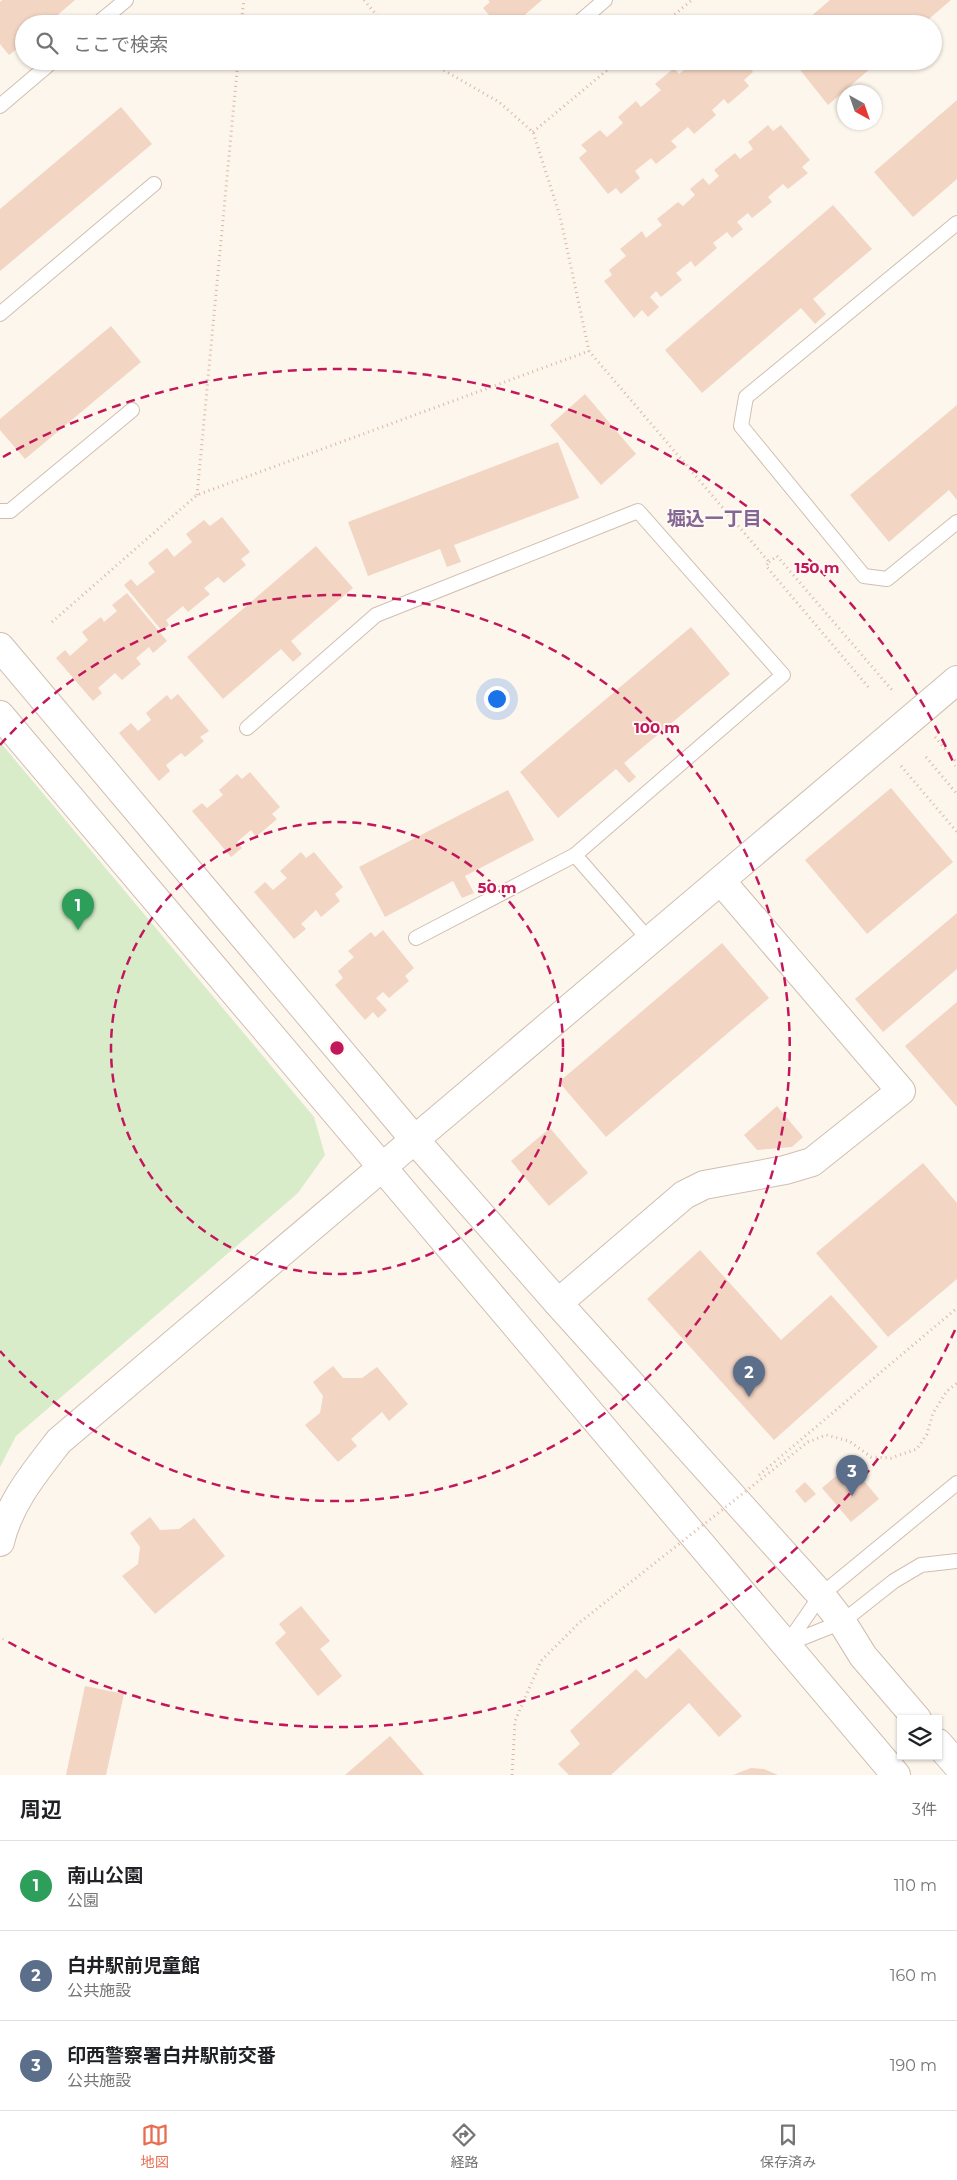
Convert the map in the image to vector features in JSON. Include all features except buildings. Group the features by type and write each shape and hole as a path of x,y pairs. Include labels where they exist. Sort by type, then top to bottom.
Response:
{"street":[{"path":"0,646 415,1140 558,1303 820,1595 842,1622 863,1656 914,1715"},
{"path":"0,1542 4,1527 27,1483 59,1441 957,680"},
{"path":"0,715 896,1775"},
{"path":"558,1303 684,1195 704,1185 785,1170 812,1162 901,1091 721,881"},
{"path":"942,1748 957,1765"}],"lane":[{"path":"108,15 126,0"},
{"path":"588,15 605,0"},
{"path":"0,106 42,70"},
{"path":"0,314 154,184"},
{"path":"957,223 746,397 740,426 864,576 887,579 957,522"},
{"path":"0,511 10,511 132,410"},
{"path":"247,728 376,615 638,511 783,675 575,855 416,938"},
{"path":"575,855 650,941"},
{"path":"787,1644 820,1595 957,1483"},
{"path":"787,1644 842,1622 894,1581 921,1565 957,1562"}],"path":[{"path":"243,15 244,0"},
{"path":"364,0 376,15"},
{"path":"674,15 692,0"},
{"path":"197,495 237,70"},
{"path":"445,70 499,102 533,132 560,216 589,351 769,562"},
{"path":"533,132 607,70"},
{"path":"52,622 197,495 589,351"},
{"path":"870,689 766,566 777,556 892,690"},
{"path":"932,733 957,763"},
{"path":"926,757 957,794"},
{"path":"898,762 957,832"},
{"path":"760,1475 957,1308"},
{"path":"512,1775 515,1721 541,1662 580,1623 808,1442 826,1435 849,1441 871,1457 891,1458 917,1448 927,1434 933,1413 947,1391 957,1382"}],"green space":[{"path":"0,742 314,1117 325,1155 298,1193 16,1436 0,1467"}],"place":[{"name":"南山公園","path":"78,930"},
{"name":"白井駅前児童館","path":"749,1397"},
{"name":"印西警察署白井駅前交番","path":"852,1496"}],"district":[{"name":"堀込一丁目","path":"714,518"}]}
